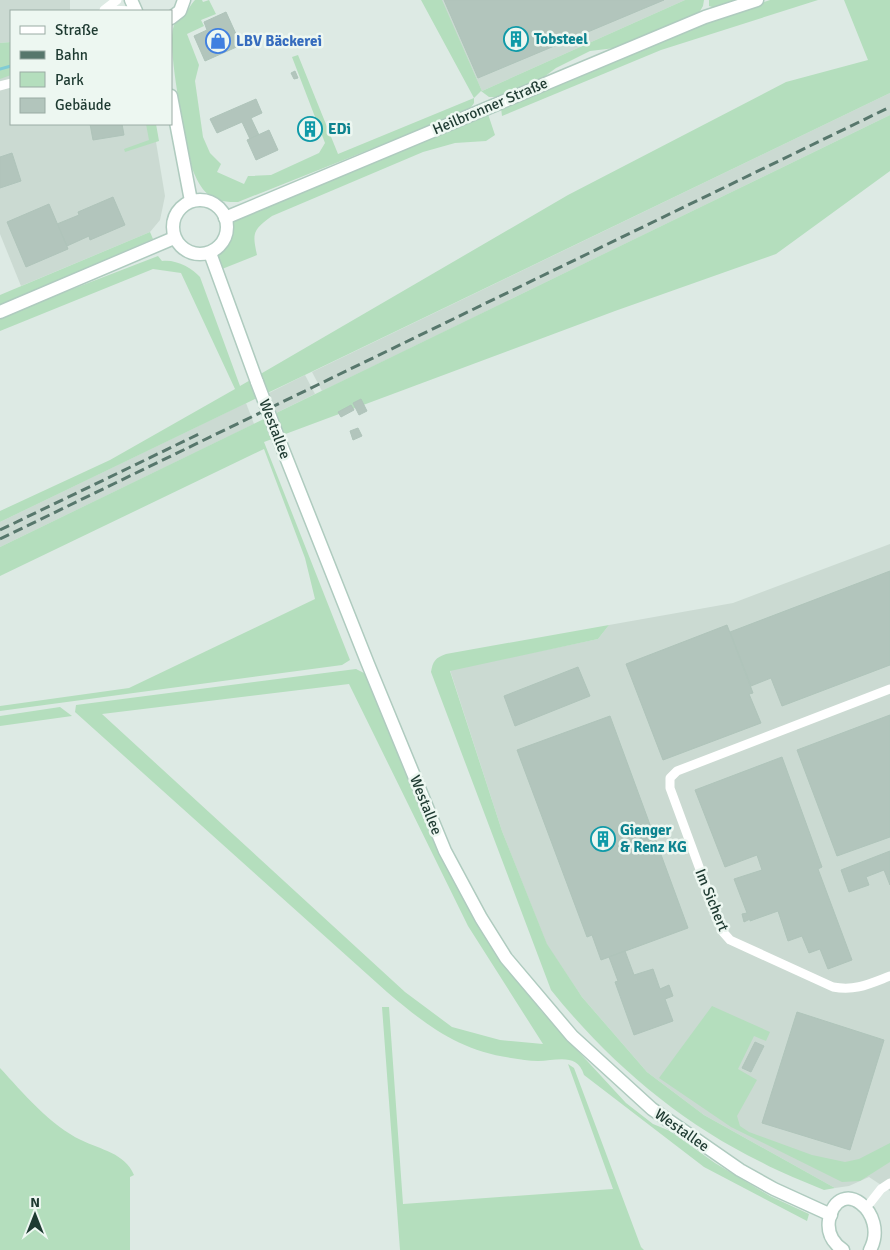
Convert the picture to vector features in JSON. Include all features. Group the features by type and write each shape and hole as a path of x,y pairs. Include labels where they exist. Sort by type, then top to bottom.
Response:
{"main road":[{"path":"172,17 180,11 184,0"},
{"name":"Heilbronner Straße","path":"225,218 705,17 757,0"},
{"path":"172,101 191,201"},
{"path":"202,200 211,203 220,209 225,218 227,229 224,239 218,247 210,252 200,255 190,253 180,247 174,238 172,227 175,216 182,207 191,201 202,200"},
{"path":"0,312 174,238"},
{"name":"Westallee","path":"210,252 276,432 444,851 481,918 506,958 572,1036 652,1109 740,1170 774,1189 831,1215"},
{"path":"838,1249 828,1228 831,1215 840,1204 857,1198 870,1202 880,1211 883,1220 886,1239 870,1250"}],"street":[{"path":"104,10 118,0"},
{"name":"Im Sichert","path":"890,689 676,771 670,778 670,788 723,932 730,940 833,987 846,990 859,988 890,976"},
{"path":"870,1202 890,1183"}],"shaded area":[{"path":"0,0 70,0 70,10 10,10 10,42 0,43"},
{"name":"Tobsteel","path":"441,0 685,0 482,91"},
{"path":"10,71 10,125 153,125 165,196 160,220 150,232 21,286 0,234 0,75"},
{"path":"890,93 890,115 322,391 312,372"},
{"path":"305,375 315,394 276,413 269,393"},
{"path":"246,403 254,424 0,547 0,522"},
{"path":"890,544 890,1191 869,1177 849,1186 835,1188 704,1115 647,1072 582,997 547,945 502,831 450,670 598,639 609,625 733,603"}],"green space":[{"path":"195,0 202,0 203,2 209,0 216,14 201,20 204,26 187,34 199,65 195,81 203,137 210,153 221,164 217,172 244,184 248,176 271,175 319,153 325,143 292,57 298,55 338,154 474,98 474,103 469,110 238,202 214,198 203,190 192,168 174,71 172,34 175,23 184,16"},
{"path":"421,0 442,0 482,91 685,0 704,0 699,13 615,48 590,51 556,68 540,80 497,97 489,97 481,91 474,98"},
{"path":"709,0 742,0 715,8 709,6"},
{"path":"770,0 818,0 661,50 502,116 501,108 707,21"},
{"path":"844,0 890,0 890,93 0,522 0,511 110,460 235,389 181,273 153,269 0,331 0,317 158,256 162,261 173,261 193,270 200,277 240,386 568,195 786,82 868,60"},
{"path":"10,42 10,75 0,79 0,43"},
{"path":"486,108 495,135 486,141 455,143 423,152 272,216 255,232 257,255 217,271 210,253 219,246 224,238 226,229 225,218"},
{"path":"890,115 890,171 776,254 615,311 264,442 350,660 342,665 0,711 0,706 129,688 315,599 305,558 264,449 0,576 0,547"},
{"path":"146,125 156,125 159,141 125,152 124,149 149,140"},
{"path":"150,232 153,239 0,306 0,295"},
{"path":"609,625 598,639 450,671 502,831 547,944 582,997 647,1072 704,1115 835,1188 824,1190 769,1166 731,1146 674,1109 647,1088 596,1041 551,990 431,672 435,660 446,654"},
{"path":"356,669 366,674 422,815 439,852 501,958 542,1012 626,1103 653,1124 670,1131 715,1163 770,1196 809,1214 807,1221 704,1167 584,1075 581,1068 571,1060 535,1061 492,1054 459,1042 429,1025 387,992 75,712 76,705","holes":["349,684 468,926 543,1044 500,1040 452,1027 405,992 102,714"]},
{"path":"60,707 72,716 0,726 0,716"},
{"path":"712,1006 770,1032 766,1041 754,1036 738,1069 757,1080 737,1116 740,1126 749,1132 812,1155 845,1162 859,1159 890,1143 890,1162 860,1181 842,1182 731,1127 659,1078"},
{"path":"382,1007 389,1007 403,1204 613,1189 568,1064 574,1068 641,1247 644,1250 400,1250"},
{"path":"0,1068 38,1108 59,1126 81,1140 119,1157 130,1168 134,1175 130,1177 130,1250 0,1250"}],"building":[{"name":"Tobsteel","path":"444,0 664,0 478,78"},
{"name":"LBV Bäckerei","path":"226,12 241,45 205,61 194,36 207,30 204,22"},
{"path":"295,71 298,78 294,79 291,73"},
{"path":"256,99 262,113 251,118 259,135 250,139 242,122 217,133 210,119"},
{"name":"EDi","path":"312,120 318,134 308,139 302,124"},
{"path":"90,125 122,125 124,135 93,140"},
{"path":"269,130 278,150 256,160 247,140"},
{"path":"12,153 21,181 0,188 0,157"},
{"path":"113,197 125,225 90,240 89,236 67,246 57,224 79,215 78,212"},
{"path":"49,204 68,249 26,267 7,222"},
{"path":"361,399 367,411 359,415 353,403"},
{"path":"351,405 354,410 341,417 338,412"},
{"path":"358,428 362,436 353,440 350,431"},
{"path":"890,571 890,665 782,706 771,678 751,686 730,632"},
{"path":"727,625 753,693 749,694 761,723 663,760 626,664"},
{"path":"578,667 590,696 515,726 504,696"},
{"path":"890,715 890,837 837,856 797,750"},
{"name":"Gienger & Renz KG","path":"610,716 688,928 601,960 592,935 587,937 517,750"},
{"path":"782,757 822,867 818,869 852,960 828,969 820,949 809,953 802,936 788,941 778,911 744,922 742,914 747,913 734,879 762,870 757,855 725,867 695,790"},
{"path":"890,851 890,885 884,870 866,877 869,885 849,892 841,870"},
{"path":"625,951 634,975 653,969 660,989 669,985 673,996 665,999 673,1021 634,1035 615,982 618,981 609,957"},
{"path":"797,1012 884,1040 850,1150 762,1123"},
{"path":"755,1042 764,1046 751,1072 742,1068"}],"waterway":[{"path":"0,69 10,66"}],"railway":[{"path":"0,539 890,107"},
{"path":"0,530 199,434"}],"place":[{"name":"Tobsteel","path":"516,39"},
{"name":"LBV Bäckerei","path":"218,41"},
{"name":"EDi","path":"310,129"},
{"name":"Gienger & Renz KG","path":"603,839"}]}
